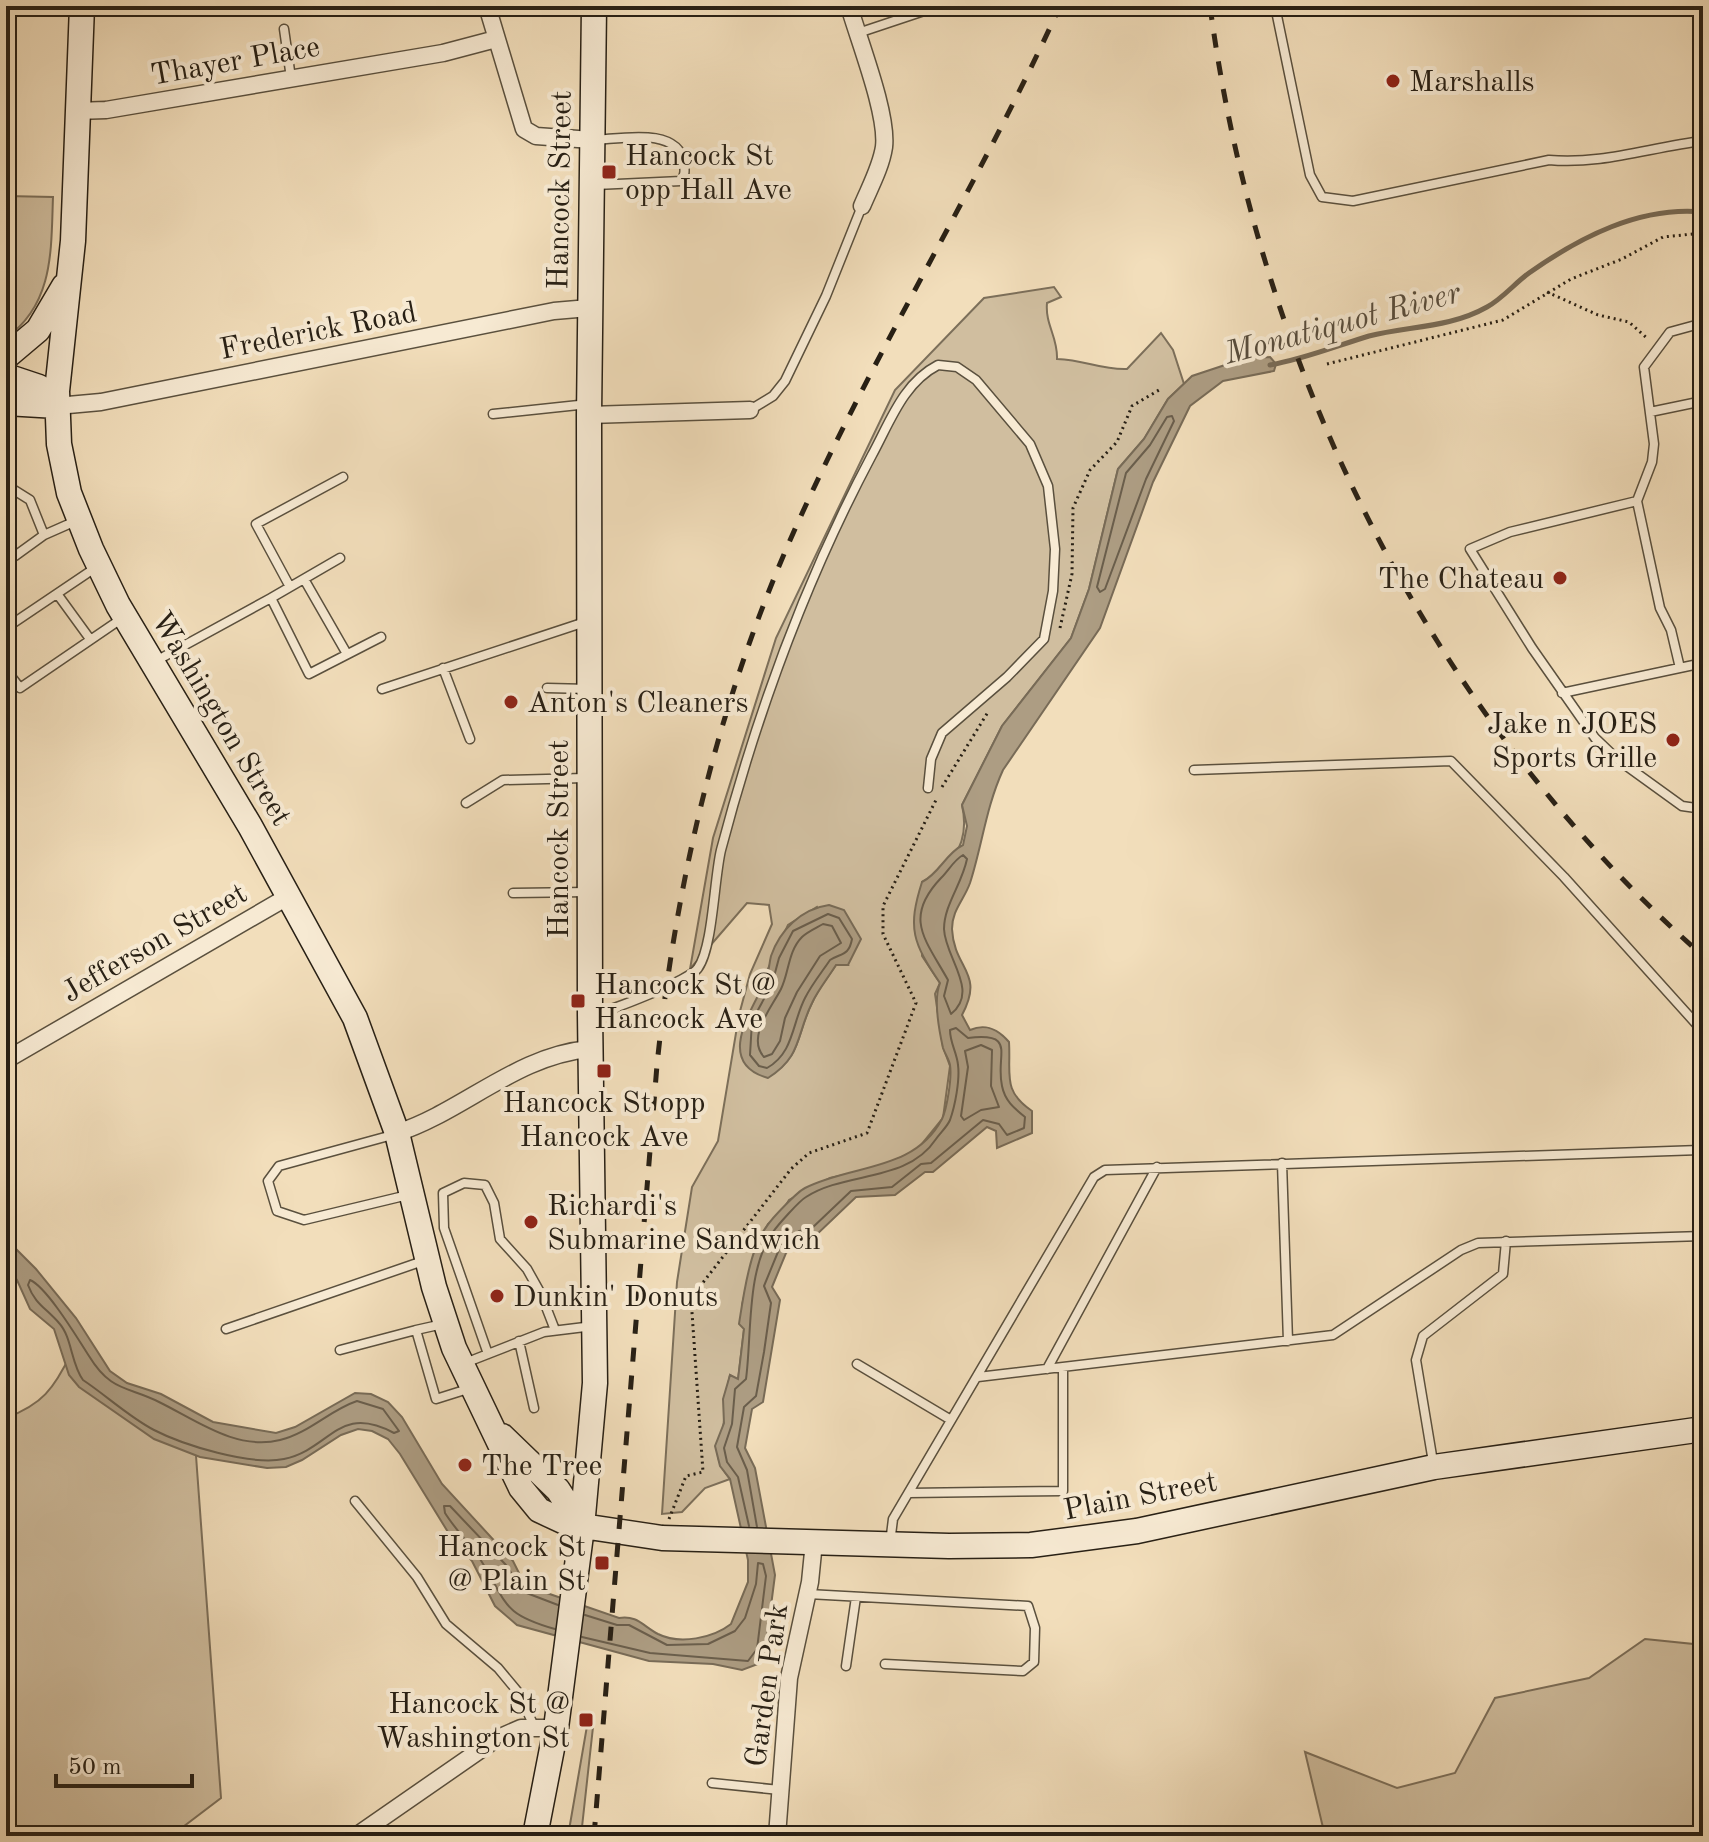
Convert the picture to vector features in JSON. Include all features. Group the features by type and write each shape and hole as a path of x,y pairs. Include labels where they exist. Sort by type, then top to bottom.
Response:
{"main road":[{"name":"Washington Street","path":"82,6 71,261 57,406 61,459 79,520 98,566 125,617 289,896 355,1018 397,1133 445,1323 471,1388 494,1429 551,1482 582,1527"},
{"name":"Hancock Street","path":"582,1527 593,1409 595,1326 589,689 589,308 594,6"},
{"path":"6,357 29,340 47,316 61,293 71,261"},
{"path":"6,376 39,387 57,406"},
{"path":"6,403 57,406"},
{"name":"Plain Street","path":"582,1527 662,1538 890,1544 990,1546 1085,1540 1434,1467 1703,1429"},
{"path":"535,1836 545,1727 565,1657 582,1527"}],"street":[{"path":"487,6 524,129 536,136 592,140"},
{"path":"849,6 885,141 862,206"},
{"name":"Thayer Place","path":"76,111 106,110 443,53 496,39"},
{"name":"Frederick Road","path":"57,406 101,402 554,311 589,308"},
{"path":"589,409 750,410"},
{"name":"Jefferson Street","path":"6,1060 289,896"},
{"path":"397,1133 430,1120 548,1056 590,1049"},
{"name":"Garden Park","path":"777,1836 789,1678 807,1594 814,1542"},
{"path":"356,1836 484,1746 509,1732 545,1727"}],"lane":[{"path":"857,33 939,6"},
{"path":"1275,6 1310,175 1322,197 1353,201 1549,160 1583,163 1703,141"},
{"path":"284,29 291,79"},
{"path":"591,185 681,181 685,173 683,159 669,143 651,137 592,140"},
{"path":"750,410 773,396 785,381 826,296 862,206"},
{"path":"1680,668 1671,630 1660,608 1637,501 1652,462 1644,367 1657,347 1675,329 1703,323"},
{"path":"590,1014 609,1011 686,979 701,963 717,868 758,719 800,607 845,506 909,386 938,365 957,367 976,380 1030,444 1048,486 1055,549 1053,591 1044,639 1007,677 942,733 931,759 928,788"},
{"path":"1650,412 1703,401"},
{"path":"493,414 566,404 589,409"},
{"path":"290,587 256,524 343,477"},
{"path":"6,485 30,500 44,535"},
{"path":"1637,501 1510,532 1470,549 1562,693 1595,738 1617,759 1682,806 1703,809"},
{"path":"15,556 44,535 79,520"},
{"path":"153,663 340,558"},
{"path":"6,628 98,566"},
{"path":"304,579 347,654"},
{"path":"58,595 90,639"},
{"path":"271,598 309,674 381,637"},
{"path":"6,670 20,688 125,617"},
{"path":"382,689 589,620"},
{"path":"1562,693 1703,663"},
{"path":"443,668 470,739"},
{"path":"547,688 589,689"},
{"path":"978,1377 1333,1335 1461,1250 1478,1243 1702,1236 1699,1027 1564,877 1451,761 1194,770"},
{"path":"466,803 503,780 590,778"},
{"path":"513,893 590,892"},
{"path":"397,1133 279,1166 268,1181 277,1211 304,1220 412,1194"},
{"path":"890,1544 893,1519 1094,1177 1105,1170 1700,1150"},
{"path":"1282,1163 1288,1341"},
{"path":"1047,1369 1157,1167"},
{"path":"488,1354 444,1228 443,1193 464,1183 485,1185 494,1203 500,1239 527,1269 555,1330"},
{"path":"1434,1467 1416,1360 1418,1346 1423,1336 1503,1274 1506,1241"},
{"path":"226,1329 427,1259"},
{"path":"340,1350 445,1323"},
{"path":"461,1365 555,1330 595,1326"},
{"path":"416,1330 436,1399 471,1388"},
{"path":"519,1341 534,1408"},
{"path":"857,1364 951,1420"},
{"path":"909,1493 1063,1491 1063,1367"},
{"path":"355,1501 417,1577 446,1624 498,1668 545,1727"},
{"path":"807,1594 1028,1606 1035,1628 1034,1662 1023,1671 885,1664"},
{"path":"846,1666 856,1597"},
{"path":"712,1783 780,1790"}],"path":[{"path":"1327,364 1503,320 1547,292 1663,237 1703,233"},
{"path":"1547,292 1598,315 1629,322 1657,347"},
{"path":"662,1538 686,1476 703,1472 691,1298 791,1169 809,1153 867,1133 916,1003 883,934 883,906 888,892"}],"shaded area":[{"path":"6,196 53,197 47,275 33,309 6,338"},
{"path":"1054,287 1061,297 1047,303 1047,311 1057,359 1127,369 1161,333 1173,350 1184,384 1168,399 1144,439 1118,469 1089,589 1071,638 1002,726 962,805 964,830 957,851 934,876 922,882 922,956 940,983 935,994 943,1047 950,1066 943,1118 917,1150 880,1167 830,1178 789,1200 779,1217 768,1224 755,1249 742,1305 744,1329 738,1380 730,1375 718,1450 723,1470 730,1479 705,1488 682,1512 662,1514 677,1282 692,1187 718,1141 739,1015 750,974 772,924 769,905 747,903 690,969 713,838 776,638 895,390 984,298","holes":["817,907 848,965 836,965 814,998 793,1053 768,1077 757,993 788,925"]},
{"path":"72,1353 195,1442 221,1798 171,1836 6,1836 6,1418 39,1400 59,1376"},
{"path":"1645,1639 1703,1645 1703,1836 1325,1836 1305,1752 1397,1788 1455,1773 1495,1698 1589,1678"},
{"path":"587,1726 593,1727 581,1836 568,1836"}],"water":[{"path":"1270,357 1276,364 1274,371 1223,381 1190,406 1153,482 1100,628 1003,770 992,798 970,883 954,916 954,943 970,989 962,1015 970,1030 991,1028 1009,1042 1012,1089 1022,1104 1032,1111 1032,1133 997,1148 996,1131 987,1127 933,1172 925,1172 895,1195 856,1197 812,1239 803,1238 786,1253 772,1287 780,1300 763,1402 752,1409 745,1448 755,1468 775,1575 765,1652 758,1664 742,1670 713,1664 649,1661 517,1625 495,1606 472,1561 451,1537 400,1454 388,1439 372,1431 358,1429 341,1435 286,1467 267,1468 200,1457 154,1439 79,1387 69,1375 54,1329 30,1309 17,1280 6,1265 6,1239 36,1269 76,1318 110,1371 127,1383 161,1394 213,1422 276,1433 295,1427 355,1393 371,1394 388,1402 402,1417 442,1484 513,1561 522,1579 541,1591 619,1618 635,1620 658,1634 676,1639 715,1633 731,1624 748,1582 748,1560 730,1479 720,1466 715,1446 724,1423 723,1399 730,1375 738,1379 744,1329 739,1324 748,1273 761,1235 801,1190 823,1180 899,1158 930,1136 942,1119 949,1093 950,1065 938,1024 940,983 918,946 915,935 915,912 922,882 963,845 967,826 962,805 1002,726 1071,638 1089,589 1118,469 1144,439 1168,399 1192,376 1243,359"},
{"path":"829,905 844,910 861,939 848,965 836,965 817,993 787,1062 768,1078 752,1071 743,1061 740,1048 746,1020 766,980 771,956 786,929 809,911"}],"waterway":[{"name":"Monatiquot River","path":"1270,365 1369,336 1459,319 1487,307 1529,273 1590,236 1656,214 1703,212"}],"railway":[{"path":"594,1836 657,1065 676,927 705,791 744,658 795,529 826,462 996,138 1060,6"},
{"path":"1210,6 1234,140 1269,273 1315,401 1371,525 1439,644 1517,756 1605,860 1703,956"}],"place":[{"name":"Marshalls","path":"1393,81"},
{"name":"Hancock St opp Hall Ave","path":"609,172"},
{"name":"The Chateau","path":"1560,578"},
{"name":"Anton's Cleaners","path":"511,702"},
{"name":"Jake n JOES Sports Grille","path":"1673,740"},
{"name":"Hancock St @ Hancock Ave","path":"578,1001"},
{"name":"Hancock St opp Hancock Ave","path":"604,1071"},
{"name":"Richardi's Submarine Sandwich","path":"531,1222"},
{"name":"Dunkin' Donuts","path":"497,1296"},
{"name":"The Tree","path":"465,1465"},
{"name":"Hancock St @ Plain St","path":"602,1563"},
{"name":"Hancock St @ Washington St","path":"586,1720"}]}
